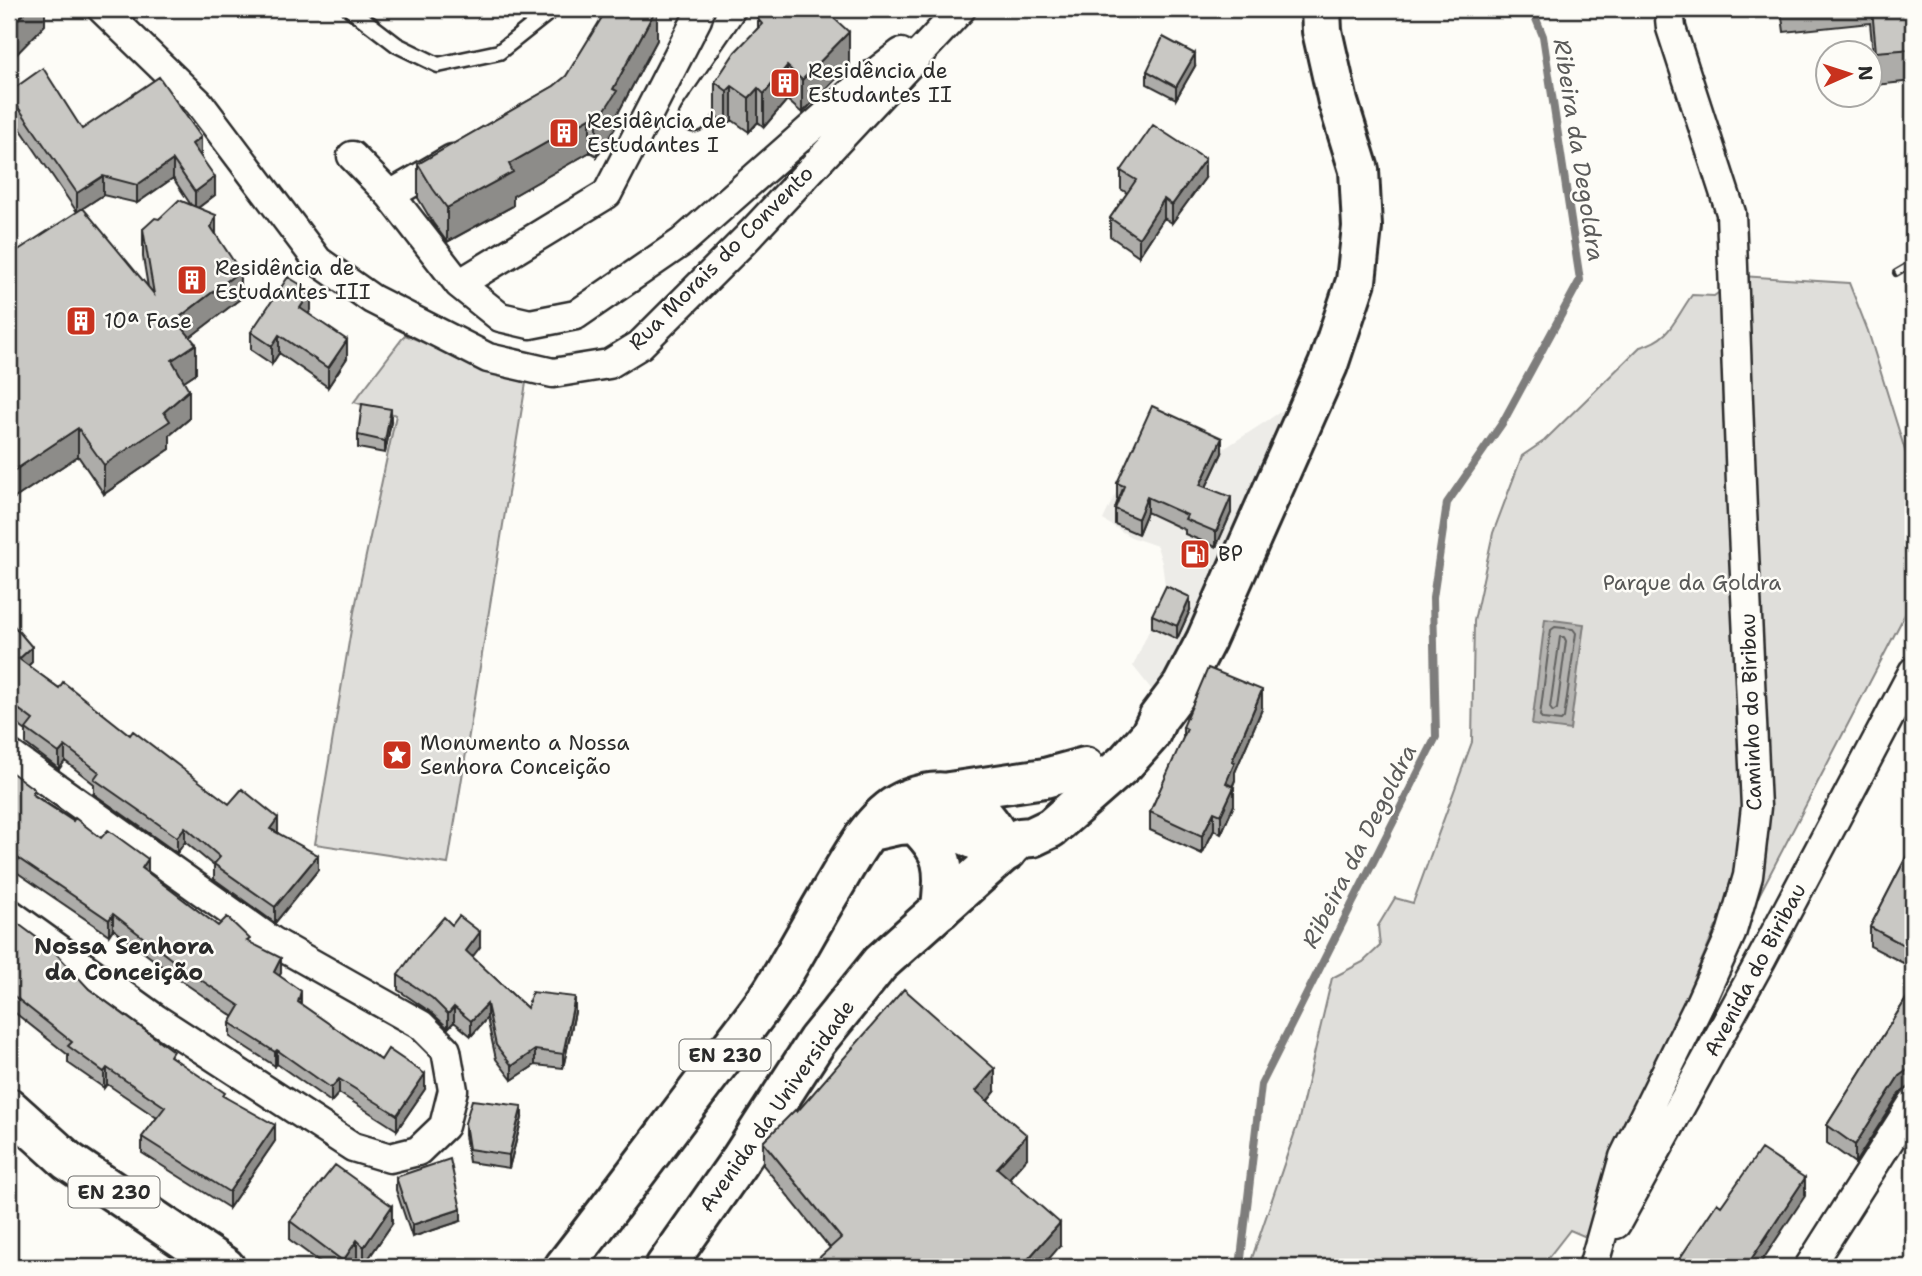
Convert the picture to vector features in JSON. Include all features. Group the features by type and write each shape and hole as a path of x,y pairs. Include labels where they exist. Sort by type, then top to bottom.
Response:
{"main road":[{"name":"Avenida da Universidade","path":"665,1267 740,1160 817,1041 880,963 1013,845 1051,828 1134,753 1150,735 1158,718 1182,685 1206,640 1328,365 1356,281 1362,227 1359,170 1335,90 1322,31 1321,9"},
{"name":"Avenida da Universidade","path":"1013,845 1020,823 1143,719 1158,718"},
{"name":"EN 230","path":"564,1267 771,993 838,881 870,832 890,809 927,794 1045,778 1084,767"},
{"path":"949,792 965,797 977,806 995,831 1013,845"},
{"path":"870,832 914,823 931,823 948,827 980,842 1013,845"},
{"path":"914,823 936,845 943,866 942,909"},
{"name":"EN 230","path":"9,1108 68,1161 225,1267"}],"street":[{"name":"Rua Morais do Convento","path":"102,9 199,103 318,261 372,299 488,358 553,373 609,364 640,345 746,239 960,9"},
{"path":"460,284 607,194 698,19 700,9"},
{"path":"694,117 768,9"},
{"path":"352,156 390,195 460,284 500,317 530,324 576,315 682,242 862,83 960,9"},
{"name":"Caminho do Biribau","path":"1594,1267 1624,1157 1731,934 1748,876 1756,807 1731,213 1671,28 1669,9"},
{"path":"390,195 474,147"},
{"name":"Avenida do Biribau","path":"1594,1267 1761,960 1913,672"},
{"path":"9,754 272,941 421,1025 446,1049 453,1090 444,1126 418,1151 390,1158 352,1147 156,1019 9,913"},
{"path":"1809,1267 1913,1103"}],"lane":[{"path":"350,9 397,45 438,65 499,52 552,9"}],"shaded area":[{"name":"BP","path":"1294,403 1234,545 1156,695 1133,666 1166,593 1157,546 1131,537 1103,520 1153,414 1225,448"}],"green space":[{"name":"Parque da Goldra","path":"1741,276 1849,283 1868,331 1913,484 1913,599 1743,926 1716,927 1679,1013 1618,1135 1586,1237 1570,1230 1541,1267 1249,1267 1298,1123 1332,978 1363,962 1380,946 1378,926 1395,898 1413,903 1472,742 1474,621 1493,533 1522,456 1544,441 1640,347 1665,334 1692,295 1714,296"},
{"path":"405,335 526,383 448,864 315,844 354,612 396,415 354,402"}],"water":[{"path":"1545,619 1584,624 1570,730 1532,725"}],"building":[{"path":"9,9 28,9 9,28"},
{"path":"607,9 656,9 613,89 617,91 597,122 590,118 509,164 513,172 447,208 418,164 554,86 566,76"},
{"path":"765,9 824,9 849,32 802,80 787,66 764,94 758,88 749,98 732,86 727,91 715,82 735,52 762,24 758,19"},
{"path":"1872,9 1913,9 1913,49 1884,51 1884,38 1875,38"},
{"path":"1163,37 1195,54 1176,87 1147,71"},
{"path":"43,68 82,129 159,77 201,137 192,144 215,177 195,192 173,160 137,185 103,176 77,193 9,94"},
{"path":"1153,125 1205,159 1172,205 1164,199 1139,238 1110,218 1136,180 1121,171"},
{"path":"179,200 216,215 211,227 240,271 176,320 196,344 172,360 189,390 164,412 170,421 104,465 78,428 9,474 9,256 83,208 154,294 143,229 155,218 159,219"},
{"path":"288,277 311,291 300,308 347,340 328,368 279,335 272,346 251,332"},
{"path":"362,404 391,409 385,441 358,435"},
{"path":"1152,406 1222,438 1200,485 1231,497 1216,532 1185,519 1187,515 1147,497 1138,519 1115,509 1124,486 1117,483"},
{"path":"1166,586 1190,597 1177,626 1152,615"},
{"path":"9,620 32,647 19,659 59,688 63,682 130,735 133,731 229,804 242,789 278,818 270,829 318,855 275,907 214,864 220,857 185,827 177,837 94,779 99,772 65,746 59,753 26,729 33,720 9,702"},
{"path":"1208,668 1262,690 1232,761 1235,762 1226,783 1234,787 1221,815 1214,812 1202,836 1150,812 1187,729 1183,727"},
{"path":"11,772 34,789 32,794 73,821 75,818 101,838 108,830 148,859 142,868 218,926 227,917 250,939 247,941 281,958 274,972 301,991 298,1002 381,1060 388,1049 425,1074 397,1115 339,1079 331,1088 277,1050 275,1052 230,1023 240,1006 180,966 113,914 109,920 9,852 14,846 9,842"},
{"path":"1913,844 1913,950 1870,927"},
{"path":"459,916 480,932 466,951 527,1008 532,992 575,997 563,1054 535,1050 512,1066 496,1045 487,1004 471,1021 454,1007 448,1014 432,998 398,975 444,917 452,925"},
{"path":"9,917 52,949 89,989 173,1051 170,1056 225,1093 223,1096 275,1125 229,1192 142,1137 165,1107 107,1068 104,1072 68,1046 72,1042 9,992"},
{"path":"1913,988 1913,1062 1909,1069 1899,1076 1855,1145 1827,1125"},
{"path":"904,989 995,1069 976,1091 1027,1135 997,1168 1060,1223 1021,1267 809,1267 841,1238 763,1142 795,1110 797,1112"},
{"path":"472,1100 522,1106 509,1155 469,1149 465,1123"},
{"path":"1761,1149 1805,1178 1746,1267 1674,1267 1717,1203 1721,1206"},
{"path":"450,1159 461,1209 412,1225 396,1177"},
{"path":"335,1165 392,1206 364,1247 357,1240 343,1261 290,1221"}],"waterway":[{"name":"Ribeira da Degoldra","path":"1240,1267 1261,1085 1436,737 1433,598 1447,503 1503,422 1580,280 1543,36 1532,9"}],"railway":[{"path":"1896,273 1913,263"}],"place":[{"name":"Residência de Estudantes II","path":"785,83"},
{"name":"Residência de Estudantes I","path":"564,133"},
{"name":"Residência de Estudantes III","path":"192,280"},
{"name":"10ª Fase","path":"81,321"},
{"name":"BP","path":"1195,554"},
{"name":"Monumento a Nossa Senhora Conceição","path":"397,755"}],"district":[{"name":"Nossa Senhora da Conceição","path":"124,959"}]}
